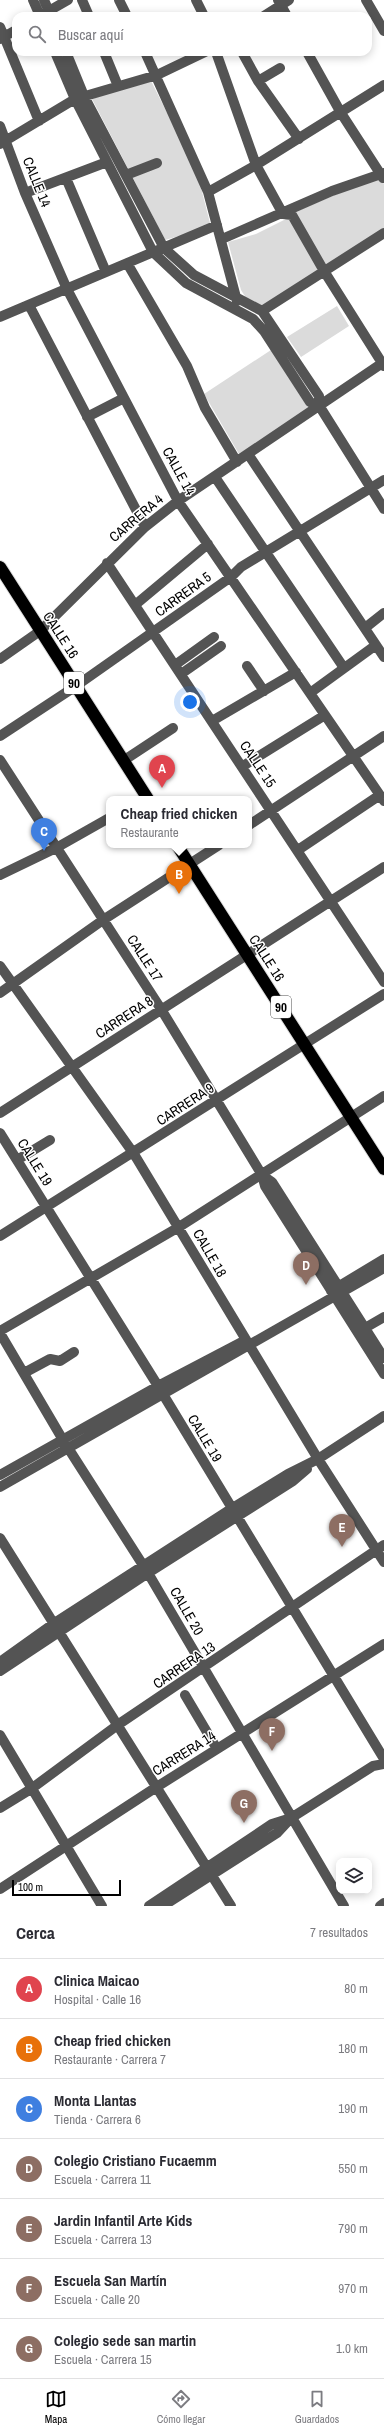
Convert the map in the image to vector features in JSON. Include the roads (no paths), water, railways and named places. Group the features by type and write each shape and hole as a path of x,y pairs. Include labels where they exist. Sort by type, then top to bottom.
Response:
{"highway":[{"name":"CALLE 16","path":"0,567 145,796"},
{"name":"CALLE 16","path":"179,848 384,1168"}],"street":[{"path":"33,0 43,12"},
{"path":"44,0 45,12"},
{"path":"50,12 68,0"},
{"path":"82,0 87,12"},
{"path":"119,0 125,12"},
{"path":"196,0 202,12"},
{"path":"366,0 368,12"},
{"path":"269,12 283,2 286,12"},
{"path":"372,18 384,31"},
{"path":"12,31 1,34 39,121"},
{"path":"57,56 80,98 126,175 164,248 194,275 237,296 262,311 319,396 320,407 384,509"},
{"path":"67,56 80,98 107,162 153,252 186,284 252,319 264,331 310,402 320,407"},
{"path":"106,56 118,86"},
{"path":"147,56 157,74 208,192 237,296 239,311"},
{"path":"3,142 80,98 157,74 196,56"},
{"path":"217,56 256,166 283,214"},
{"path":"244,56 258,81 299,139"},
{"path":"222,239 283,214 332,191 383,175 341,113 309,56"},
{"path":"258,81 280,68"},
{"path":"208,192 256,166 383,88"},
{"name":"CALLE 14","path":"0,126 3,142 67,289 178,501 382,798"},
{"path":"25,193 107,162"},
{"path":"126,175 157,163"},
{"path":"66,178 106,272"},
{"path":"283,214 292,215 324,271 383,364"},
{"path":"0,317 217,225"},
{"path":"262,311 384,233"},
{"path":"127,263 187,366 205,408 237,462"},
{"path":"30,305 87,418 145,527"},
{"name":"CARRERA 4","path":"0,659 40,631 145,527 178,501 383,364"},
{"path":"87,418 124,398"},
{"path":"248,454 384,657"},
{"path":"215,477 344,668"},
{"name":"CARRERA 5","path":"0,736 154,633 231,577 241,567 265,551 384,480"},
{"path":"135,605 208,544"},
{"name":"CALLE 15","path":"107,563 243,766 384,982"},
{"path":"365,628 384,613"},
{"path":"175,665 214,637"},
{"path":"310,693 376,645"},
{"path":"181,674 221,646"},
{"path":"247,666 264,691"},
{"path":"212,721 296,672"},
{"path":"243,766 325,715"},
{"path":"123,761 172,728"},
{"path":"252,823 384,736"},
{"name":"CALLE 17","path":"0,760 161,1010 262,1175 266,1186 337,1291 365,1328 384,1358"},
{"path":"298,850 382,798"},
{"path":"0,875 56,848 106,820"},
{"path":"0,993 103,920 214,848"},
{"name":"CARRERA 8","path":"0,1113 384,867"},
{"name":"CALLE 18","path":"0,966 134,1154 318,1460 380,1548 384,1562"},
{"path":"0,989 13,985"},
{"name":"CARRERA 9","path":"0,1236 134,1154 384,994"},
{"path":"0,1332 179,1227 384,1096"},
{"name":"CALLE 19","path":"0,1133 160,1390 291,1609 383,1755"},
{"path":"17,1160 50,1140"},
{"path":"337,1291 384,1259"},
{"path":"0,1487 65,1444 337,1291 384,1268"},
{"name":"CALLE 17","path":"337,1291 384,1374"},
{"path":"365,1328 384,1317"},
{"name":"CALLE 20","path":"0,1332 65,1444 146,1569 344,1906"},
{"path":"24,1373 50,1359 60,1361 74,1352"},
{"path":"0,1662 53,1624 146,1569 234,1514 293,1481 318,1460 384,1416"},
{"path":"0,1475 65,1444"},
{"path":"0,1538 53,1624 119,1724 155,1788 231,1906"},
{"name":"CARRERA 13","path":"0,1808 31,1790 119,1724 204,1669 380,1548"},
{"path":"0,1671 59,1633 146,1569"},
{"name":"CARRERA 14","path":"0,1889 217,1748 384,1644"},
{"path":"185,1695 217,1748"},
{"path":"0,1735 31,1790 102,1906"},
{"path":"149,1906 277,1833 291,1818 373,1766 383,1755"},
{"path":"373,1766 384,1764"},
{"path":"163,1906 209,1872"},
{"path":"380,1906 384,1903"}],"place":[{"name":"Clinica Maicao","path":"162,788"},
{"name":"Monta Llantas","path":"44,851"},
{"name":"Cheap fried chicken","path":"179,894"},
{"name":"Colegio Cristiano Fucaemm","path":"306,1285"},
{"name":"Jardin Infantil Arte Kids","path":"342,1547"},
{"name":"Escuela San Martín","path":"272,1751"},
{"name":"Colegio sede san martin","path":"244,1823"}]}
